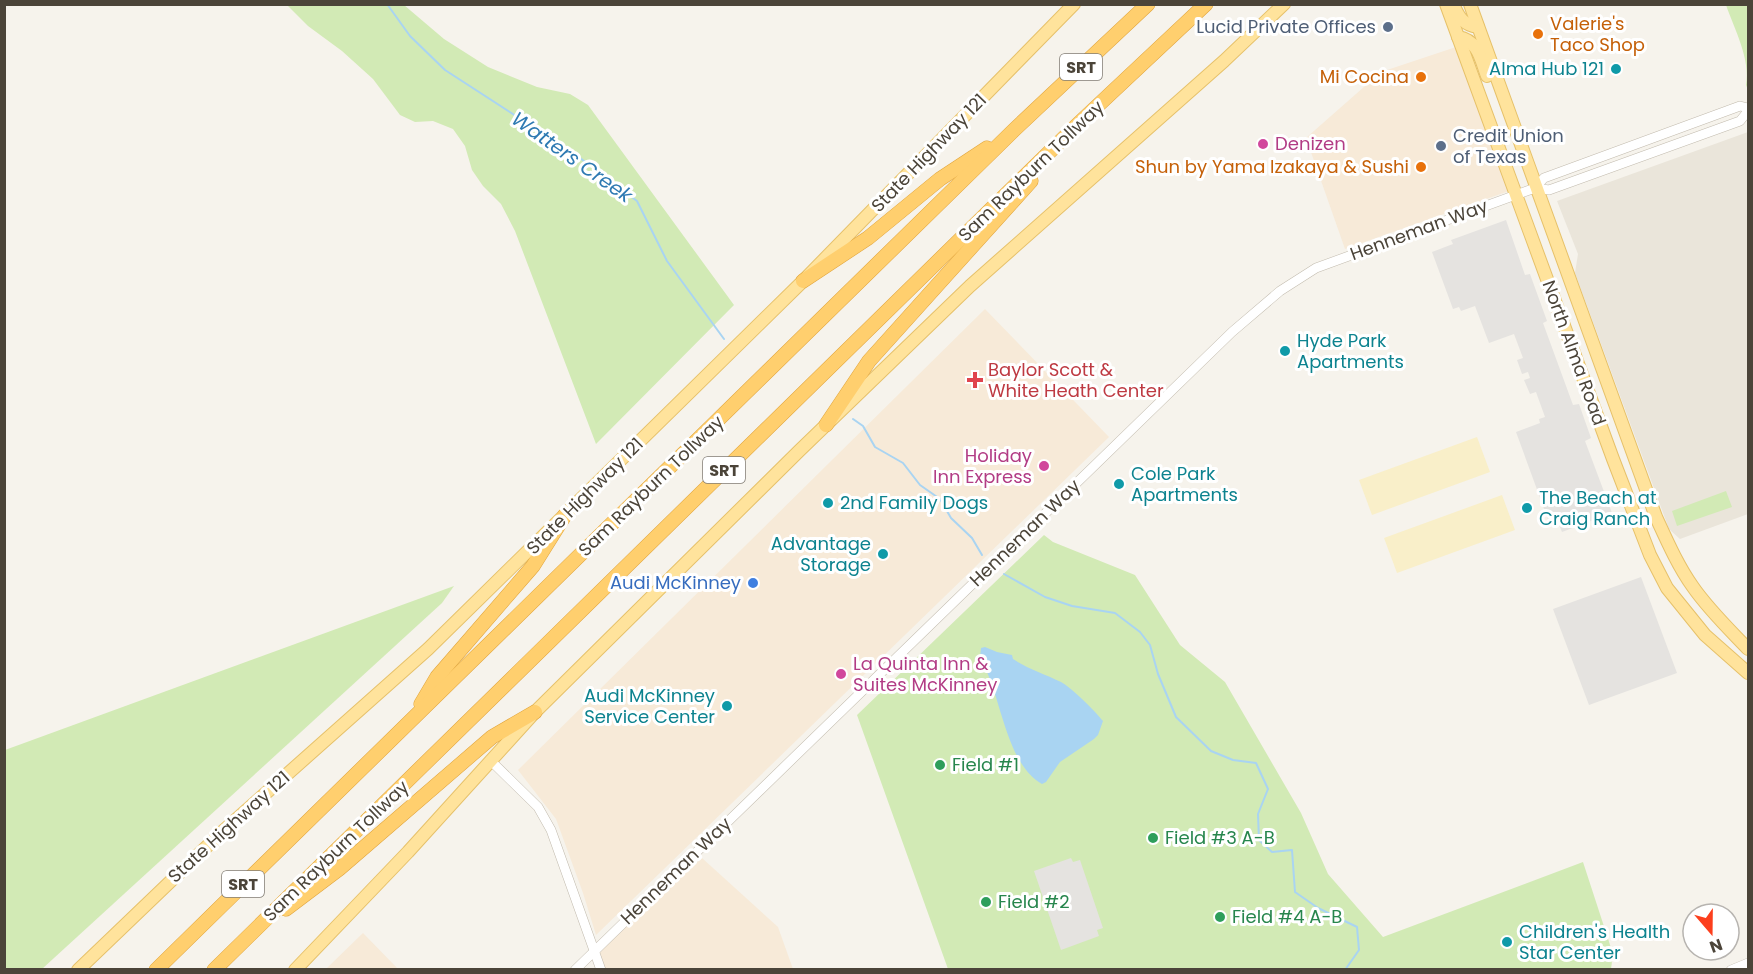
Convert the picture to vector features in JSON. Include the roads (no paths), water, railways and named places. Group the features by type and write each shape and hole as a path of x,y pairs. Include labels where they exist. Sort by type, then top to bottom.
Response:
{"highway":[{"name":"Sam Rayburn Tollway","path":"156,969 1014,130 1148,4"},
{"name":"Sam Rayburn Tollway","path":"214,969 1076,126 1206,4"},
{"path":"826,425 869,362 1024,190 1076,126"},
{"path":"803,281 868,238 940,179 1014,130"},
{"path":"410,721 437,677 533,566 565,515"},
{"path":"246,939 339,869 492,737 535,712"}],"main road":[{"name":"State Highway 121","path":"78,969 220,833 428,649 803,281 1074,4"},
{"path":"295,969 408,852 535,712 826,425 970,286 1215,69 1284,4"},
{"name":"North Alma Road","path":"1446,4 1650,555 1667,588 1705,635 1749,673"},
{"path":"1454,4 1461,20 1478,27"},
{"name":"North Alma Road","path":"1470,4 1656,517 1693,587 1716,616 1749,649"},
{"path":"1458,37 1470,40 1477,48 1489,81 1504,100"},
{"path":"1588,391 1607,384"},
{"path":"1650,555 1671,548"}],"street":[{"name":"Henneman Way","path":"575,969 1232,332 1280,291 1316,268 1535,188 1544,178 1740,106 1749,110 1740,121 1614,167 1549,190 1535,188"},
{"path":"490,760 538,807 551,830 601,969"},
{"path":"1731,969 1749,963"}],"water":[{"path":"985,647 1012,655 1013,659 1019,663 1065,685 1103,721 1098,735 1060,762 1046,782 1042,784 1029,774 1011,744 994,690 980,658 981,648"}],"waterway":[{"name":"Watters Creek","path":"387,4 410,36 445,70 576,155 637,201 667,261 724,339"},
{"name":"Watters Creek","path":"853,419 863,426 875,447 903,463 920,485 940,499 951,518 972,538 982,555"},
{"name":"Watters Creek","path":"1004,574 1045,597 1072,606 1115,613 1140,632 1150,645 1158,674 1176,717 1211,751 1233,760 1256,763 1268,789 1258,814 1259,840 1272,852 1292,850 1295,892 1318,908 1357,927 1359,950 1345,970"}],"place":[{"name":"Lucid Private Offices","path":"1388,27"},
{"name":"Valerie's Taco Shop","path":"1538,34"},
{"name":"Alma Hub 121","path":"1616,69"},
{"name":"Mi Cocina","path":"1421,77"},
{"name":"Denizen","path":"1263,144"},
{"name":"Credit Union of Texas","path":"1441,146"},
{"name":"Shun by Yama Izakaya & Sushi","path":"1421,167"},
{"name":"Hyde Park Apartments","path":"1285,351"},
{"name":"Baylor Scott & White Heath Center","path":"975,380"},
{"name":"Holiday Inn Express","path":"1044,466"},
{"name":"Cole Park Apartments","path":"1119,484"},
{"name":"2nd Family Dogs","path":"828,503"},
{"name":"The Beach at Craig Ranch","path":"1527,508"},
{"name":"Advantage Storage","path":"883,554"},
{"name":"Audi McKinney","path":"753,583"},
{"name":"La Quinta Inn & Suites McKinney","path":"841,674"},
{"name":"Audi McKinney Service Center","path":"727,706"},
{"name":"Field #1","path":"940,765"},
{"name":"Field #3 A-B","path":"1153,838"},
{"name":"Field #2","path":"986,902"},
{"name":"Field #4 A-B","path":"1220,917"},
{"name":"Children's Health Star Center","path":"1507,942"}]}
